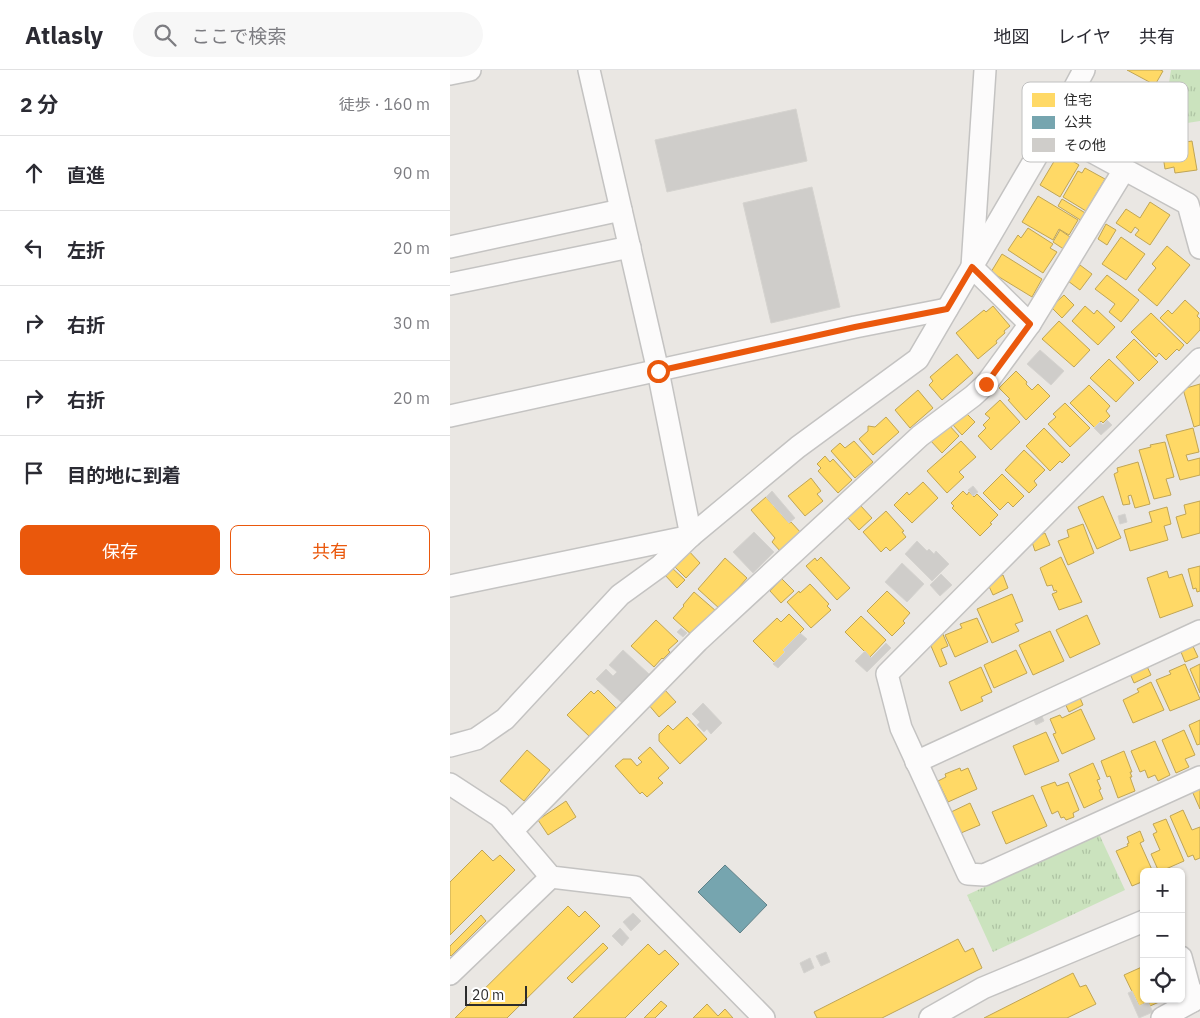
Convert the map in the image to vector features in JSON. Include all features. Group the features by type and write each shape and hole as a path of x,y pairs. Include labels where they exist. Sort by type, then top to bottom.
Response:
{"street":[{"path":"450,74 470,70"},
{"path":"589,70 658,371 691,536"},
{"path":"985,70 972,267 1030,324"},
{"path":"1078,82 1084,70"},
{"path":"450,746 476,739 506,719 620,595 660,566 691,536 798,447 918,359 1033,162"},
{"path":"1110,162 1194,204 1200,248"},
{"path":"512,831 698,641 920,436 986,384 1030,324 1124,170"},
{"path":"450,247 621,210"},
{"path":"450,284 630,247"},
{"path":"450,416 855,327 947,309"},
{"path":"1200,359 887,674 901,728 968,874 984,875 1200,777"},
{"path":"450,586 691,536"},
{"path":"916,762 1200,632"},
{"path":"450,784 499,816 551,878 635,887 764,1018"},
{"path":"450,974 551,878"},
{"path":"930,1018 982,988 1140,923"},
{"path":"1162,1018 1196,998 1181,958"}],"green space":[{"path":"1171,70 1200,70 1200,121 1188,123 1188,82 1169,82"},
{"path":"1099,834 1125,890 993,952 967,895"}],"building: 住宅":[{"path":"1127,70 1163,71 1157,82 1149,82"},
{"path":"1192,141 1197,170 1175,173 1174,167 1165,169 1164,162 1188,162 1188,142"},
{"path":"1054,162 1074,162 1079,165 1060,197 1040,185"},
{"path":"1085,168 1105,179 1086,211 1063,197 1078,171 1082,173"},
{"path":"1038,196 1078,220 1069,235 1059,229 1053,240 1022,222"},
{"path":"1062,199 1087,214 1082,221 1058,206"},
{"path":"1150,202 1170,215 1150,245 1135,235 1139,230 1135,227 1131,233 1116,223 1126,209 1140,218"},
{"path":"1106,224 1116,230 1107,245 1098,239"},
{"path":"1028,228 1053,244 1050,248 1057,252 1043,273 1008,250 1018,235 1021,238"},
{"path":"1060,230 1073,239 1065,250 1053,242"},
{"path":"1121,237 1145,254 1126,280 1102,264"},
{"path":"1167,246 1190,265 1157,306 1138,290 1156,268 1152,264"},
{"path":"1002,254 1042,279 1032,297 991,272"},
{"path":"1080,265 1092,274 1080,290 1068,281"},
{"path":"1107,275 1139,300 1121,322 1109,312 1115,304 1095,289"},
{"path":"1064,295 1074,305 1062,318 1051,307"},
{"path":"1185,300 1199,313 1197,316 1200,319 1200,330 1187,344 1160,318 1168,310 1172,314"},
{"path":"993,306 1010,326 996,341 997,343 978,359 956,333 984,310 986,312"},
{"path":"1085,306 1094,314 1097,310 1115,327 1098,345 1072,321"},
{"path":"1151,313 1184,345 1166,360 1159,353 1156,357 1131,332"},
{"path":"1059,321 1090,350 1074,367 1042,339"},
{"path":"1134,339 1158,362 1139,381 1116,357"},
{"path":"957,354 973,373 942,400 929,385 933,381 930,377"},
{"path":"1109,359 1134,383 1116,402 1090,378"},
{"path":"1016,371 1032,390 1038,384 1050,396 1026,420 999,388"},
{"path":"1200,384 1200,425 1194,427 1183,389"},
{"path":"1089,385 1110,406 1106,411 1110,416 1103,423 1101,421 1095,428 1070,403"},
{"path":"918,390 933,408 910,428 895,410"},
{"path":"1000,400 1020,422 991,450 978,436 986,428 983,425 990,418 985,414"},
{"path":"1065,403 1090,428 1070,447 1048,424 1056,417 1053,414"},
{"path":"966,413 975,422 962,435 953,425"},
{"path":"886,417 899,432 873,455 859,439 868,431 868,426 875,427"},
{"path":"948,424 959,436 942,453 930,440"},
{"path":"1044,428 1070,455 1062,463 1060,461 1050,471 1026,446"},
{"path":"1193,428 1199,452 1186,455 1188,461 1200,458 1200,475 1180,480 1166,435"},
{"path":"854,441 873,462 855,478 831,451 840,443 845,448"},
{"path":"961,441 976,457 959,472 964,477 947,493 927,471"},
{"path":"1165,442 1174,477 1166,479 1171,495 1154,499 1139,450 1151,447 1150,445"},
{"path":"1024,450 1045,470 1034,481 1037,485 1029,493 1005,470"},
{"path":"825,456 830,462 833,459 852,480 838,493 818,471 821,468 817,464"},
{"path":"1138,462 1150,504 1135,508 1131,495 1128,496 1130,504 1123,505 1114,474 1118,472 1117,468"},
{"path":"1002,474 1024,496 1013,507 1008,502 1000,510 983,493"},
{"path":"811,478 821,491 817,494 823,501 805,516 788,496"},
{"path":"923,482 938,498 912,523 894,505 907,492 909,495"},
{"path":"963,491 967,495 969,492 974,497 977,494 998,515 980,536 952,508 954,506 951,503"},
{"path":"1103,496 1121,538 1097,549 1078,507"},
{"path":"766,497 789,523 791,522 802,534 781,552 772,542 775,538 751,510"},
{"path":"1200,501 1200,533 1182,538 1176,517 1186,514 1184,505"},
{"path":"860,505 872,518 859,530 847,517"},
{"path":"1167,507 1171,524 1164,526 1168,540 1130,551 1124,530 1152,522 1149,512"},
{"path":"886,511 904,531 902,532 906,537 890,551 886,547 881,552 863,532"},
{"path":"1083,524 1094,553 1068,565 1058,541 1069,537 1067,530"},
{"path":"1045,533 1050,545 1035,551 1031,539"},
{"path":"687,549 700,563 686,578 672,564"},
{"path":"821,557 850,588 837,600 806,566 815,558 817,561"},
{"path":"1061,557 1082,602 1059,610 1052,594 1057,592 1056,590 1054,591 1052,585 1047,586 1040,568"},
{"path":"725,558 747,578 720,609 698,589"},
{"path":"1200,566 1200,591 1197,592 1196,588 1193,589 1188,569"},
{"path":"671,567 685,580 677,588 664,574"},
{"path":"1167,571 1169,578 1182,574 1193,606 1160,618 1147,578"},
{"path":"1003,575 1008,588 993,595 987,582"},
{"path":"782,579 794,591 781,603 770,591"},
{"path":"810,584 829,604 827,606 831,610 811,628 787,602"},
{"path":"887,591 910,613 903,621 905,623 892,636 867,611"},
{"path":"694,592 716,611 693,636 673,618"},
{"path":"1012,594 1023,621 1015,624 1019,631 992,643 977,609"},
{"path":"789,614 804,629 783,650 785,652 775,663 753,641 777,618 781,622"},
{"path":"1087,615 1100,644 1070,658 1056,630"},
{"path":"861,616 886,640 870,657 845,632"},
{"path":"977,618 988,642 955,657 945,635 962,628 960,624"},
{"path":"656,620 678,641 668,650 670,652 654,667 631,646"},
{"path":"1050,631 1064,661 1033,675 1019,645"},
{"path":"942,632 948,646 941,649 947,664 940,667 928,639"},
{"path":"1191,642 1198,657 1185,662 1179,647"},
{"path":"1016,650 1027,673 994,688 984,665"},
{"path":"1145,662 1151,675 1134,683 1128,669"},
{"path":"1185,664 1200,699 1170,711 1156,680 1171,674 1169,671"},
{"path":"1200,664 1200,693 1190,669"},
{"path":"981,667 992,692 981,697 983,701 961,711 949,682"},
{"path":"1151,682 1164,710 1133,723 1123,700 1139,692 1137,689"},
{"path":"664,689 676,702 659,717 648,704"},
{"path":"598,690 617,709 590,737 567,715 591,691 594,694"},
{"path":"1078,693 1083,705 1069,712 1063,699"},
{"path":"1081,709 1095,739 1062,754 1053,734 1056,733 1050,719 1060,715 1062,718"},
{"path":"687,717 707,739 680,764 659,741 659,734 668,725 673,730"},
{"path":"1200,720 1200,744 1197,745 1189,725"},
{"path":"1184,730 1195,755 1185,759 1189,767 1176,773 1162,740"},
{"path":"1046,732 1059,761 1025,775 1013,746"},
{"path":"1155,741 1170,775 1158,781 1155,775 1148,778 1145,770 1140,772 1131,751"},
{"path":"650,747 669,768 658,778 663,783 647,797 642,792 640,794 615,766 623,759 631,759 637,766 642,762 638,758"},
{"path":"527,750 550,770 524,801 500,781"},
{"path":"1124,751 1132,772 1130,772 1132,777 1130,777 1135,791 1118,798 1110,776 1107,777 1101,761"},
{"path":"1093,763 1100,779 1097,780 1103,799 1084,808 1069,774"},
{"path":"960,768 961,771 968,768 977,789 948,802 938,781 946,777 945,774"},
{"path":"1055,782 1057,786 1068,782 1079,810 1073,813 1074,817 1066,820 1064,817 1061,818 1058,811 1052,814 1041,787"},
{"path":"1200,788 1200,809 1192,791"},
{"path":"1033,795 1047,826 1006,844 992,812"},
{"path":"566,801 576,817 548,835 538,820"},
{"path":"970,803 980,825 961,833 960,831 957,832 949,813"},
{"path":"1183,810 1192,830 1200,827 1200,858 1195,860 1193,855 1188,857 1170,816"},
{"path":"1166,819 1184,861 1168,868 1157,868 1151,854 1160,850 1153,834 1157,832 1153,824"},
{"path":"1140,831 1144,841 1140,843 1151,868 1140,868 1140,883 1132,886 1116,851 1128,846 1127,837"},
{"path":"482,850 493,861 500,855 515,870 450,935 450,882"},
{"path":"568,906 579,917 585,911 600,926 507,1018 455,1018"},
{"path":"481,915 486,921 451,956 450,946"},
{"path":"958,939 965,952 973,948 982,968 882,1018 817,1018 814,1012"},
{"path":"603,943 608,948 572,983 567,978"},
{"path":"648,944 659,955 665,950 679,964 625,1018 573,1018"},
{"path":"1140,968 1140,1003 1146,1003 1139,1006 1124,975"},
{"path":"1073,973 1080,987 1086,985 1096,1004 1067,1018 984,1018"},
{"path":"661,1001 667,1006 655,1018 644,1018"},
{"path":"707,1004 718,1016 725,1009 733,1018 693,1018"}],"building: 公共":[{"path":"725,865 767,905 740,933 698,892"}],"building: その他":[{"path":"796,109 807,161 667,192 655,140"},
{"path":"812,187 840,307 771,323 743,203"},
{"path":"1040,350 1064,371 1051,385 1027,364"},
{"path":"1107,420 1112,425 1101,435 1094,428 1100,422 1103,425"},
{"path":"973,486 978,492 973,496 968,490"},
{"path":"772,491 795,518 789,523 766,497"},
{"path":"1125,514 1127,522 1120,524 1118,516"},
{"path":"754,532 774,552 753,573 733,552"},
{"path":"917,541 927,551 929,549 934,554 936,551 949,564 932,581 905,554"},
{"path":"902,563 924,584 907,602 885,582"},
{"path":"941,574 952,585 940,596 930,585"},
{"path":"681,628 687,633 683,637 677,632"},
{"path":"800,633 807,639 778,668 773,664 785,652 783,650"},
{"path":"886,643 891,648 867,672 855,661 865,651 871,658"},
{"path":"623,650 649,674 622,703 596,679 606,669 613,676 617,672 609,665"},
{"path":"703,703 722,723 711,734 707,729 704,732 697,725 700,722 692,714"},
{"path":"1039,710 1044,721 1036,725 1031,714"},
{"path":"633,913 641,921 631,931 623,922"},
{"path":"620,928 629,938 622,946 612,936"},
{"path":"826,952 830,962 821,966 816,956"},
{"path":"810,958 814,968 804,973 800,963"},
{"path":"1132,991 1139,1006 1148,1003 1153,1012 1139,1018 1128,993"}],"route":[{"path":"658,371 855,327 947,309 972,267 1030,324 986,384"}]}
